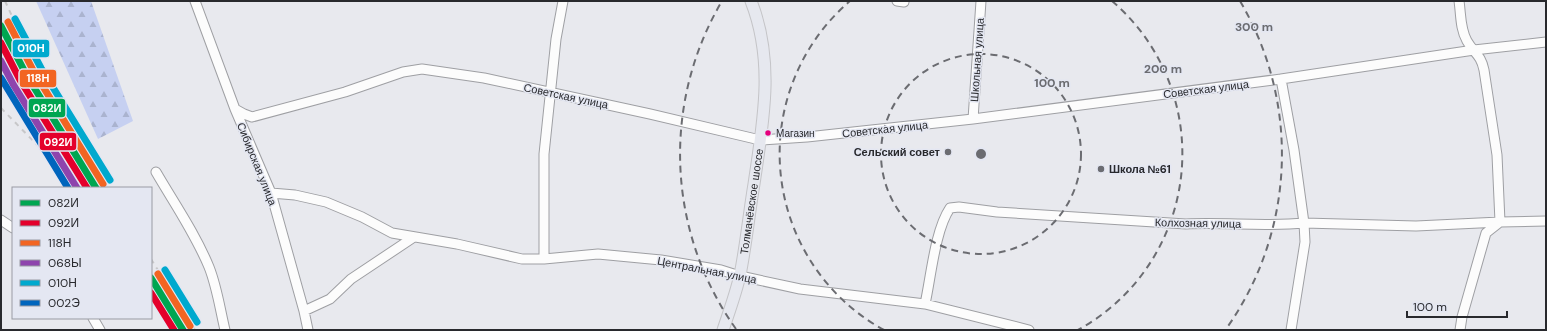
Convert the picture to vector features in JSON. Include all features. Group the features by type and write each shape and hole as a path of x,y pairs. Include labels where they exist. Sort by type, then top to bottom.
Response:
{"main road":[{"name":"Толмачёвское шоссе","path":"723,330 740,276 766,88 766,66 757,17 751,1"}],"street":[{"name":"Сибирская улица","path":"195,1 235,108 271,193 308,330"},
{"path":"544,259 544,154 556,39 563,1"},
{"name":"Школьная улица","path":"973,119 982,1"},
{"path":"1459,1 1463,32 1467,42 1482,60 1497,155 1500,222 1486,233 1460,330"},
{"name":"Советская улица","path":"235,108 252,117 345,92 403,72 422,69 484,78 650,114 760,140 807,137 973,119 1281,79 1474,50 1546,42"},
{"path":"1281,79 1294,150 1304,223 1305,242 1291,330"},
{"path":"156,172 194,236 209,268 225,330"},
{"name":"Центральная улица","path":"271,193 295,195 326,202 362,217 392,233 457,244 522,260 598,254 661,260 721,270 740,276 800,289 925,304 1029,330"},
{"name":"Колхозная улица","path":"925,304 936,247 945,216 950,208 959,207 996,212 1186,224 1213,222 1288,225 1304,223 1416,226 1546,221"},
{"path":"1,220 12,227"},
{"path":"304,311 330,298 351,279 414,237"},
{"path":"94,319 100,330"}],"green space":[{"path":"36,1 91,1 133,121 98,139"}],"railway":[{"path":"5,1 38,72 106,187"},
{"path":"1,108 45,153 73,187"},
{"path":"152,261 195,330"},
{"path":"152,300 171,330"}],"transit line":[{"name":"010Н","path":"15,19 41,68 110,180"},
{"name":"118Н","path":"8,22 34,72 103,184"},
{"name":"082И","path":"1,26 27,76 95,187"},
{"name":"092И","path":"1,43 20,80 86,187"},
{"name":"068Ы","path":"1,61 13,84 76,187"},
{"name":"002Э","path":"1,78 67,187"},
{"name":"010Н","path":"165,270 197,322"},
{"name":"118Н","path":"158,274 190,326"},
{"name":"082И","path":"152,280 183,330"},
{"name":"092И","path":"152,295 174,330"}],"place":[{"name":"Магазин","path":"768,133"},
{"name":"Сельский совет","path":"948,152"},
{"name":"Школа №61","path":"1101,169"}]}
